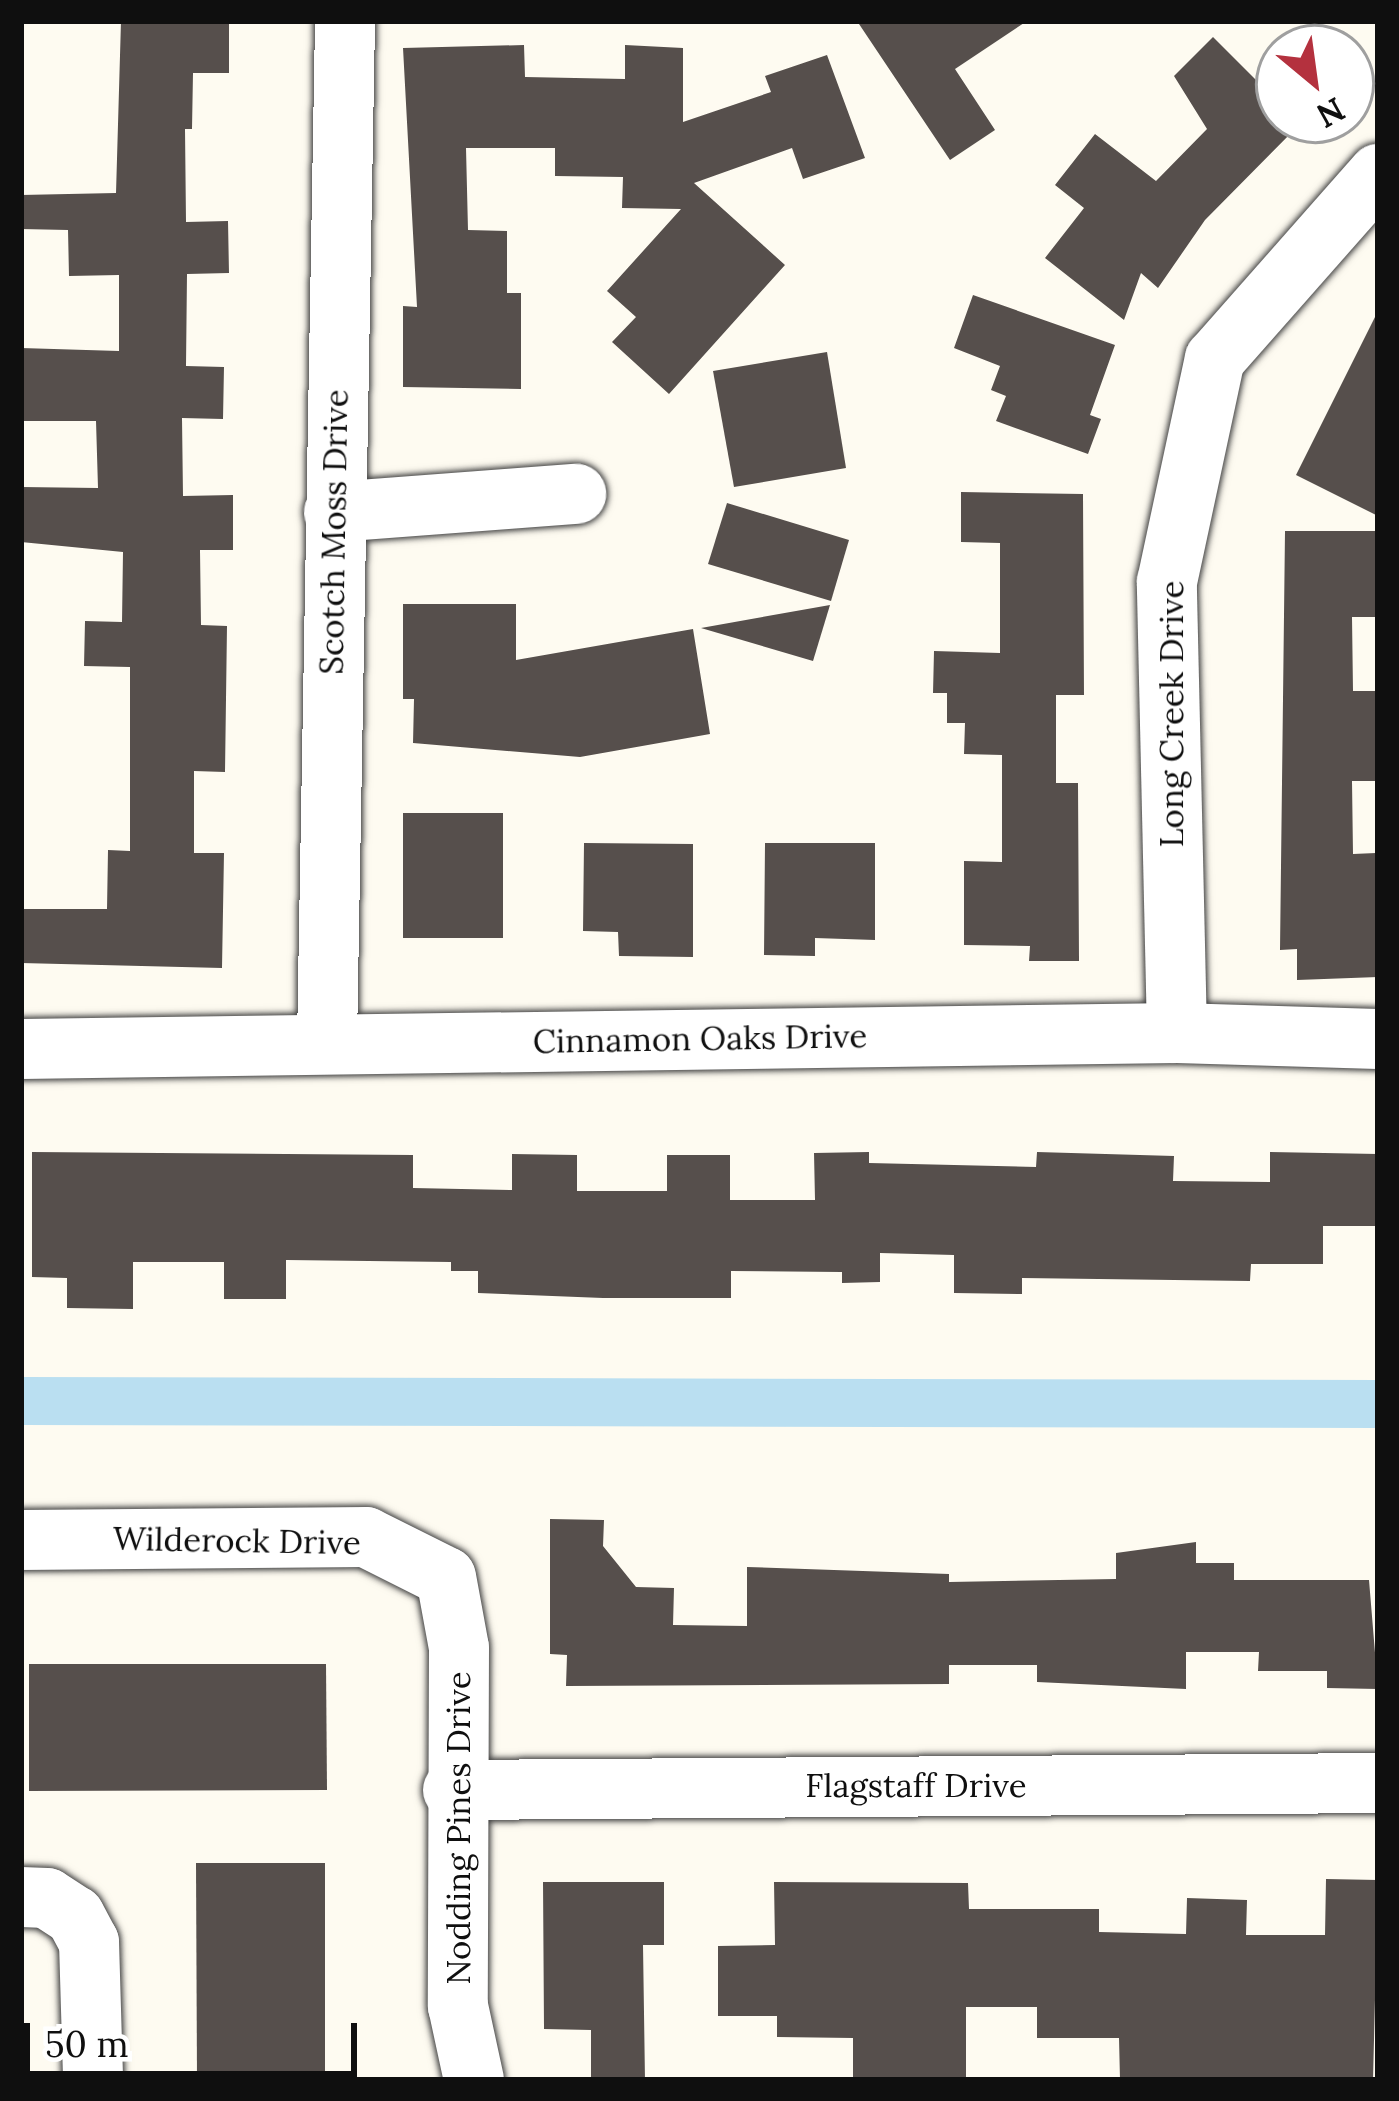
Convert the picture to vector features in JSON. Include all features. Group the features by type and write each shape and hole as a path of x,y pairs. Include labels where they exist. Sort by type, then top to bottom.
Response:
{"street":[{"name":"Scotch Moss Drive","path":"327,1043 345,21"},
{"name":"Long Creek Drive","path":"1177,1033 1168,581 1215,359 1378,174"},
{"path":"334,512 576,494"},
{"name":"Cinnamon Oaks Drive","path":"21,1049 1177,1033 1378,1039"},
{"name":"Wilderock Drive","path":"21,1540 366,1537 446,1576"},
{"name":"Nodding Pines Drive","path":"446,1576 460,1648 454,1790 458,2006 474,2080"},
{"name":"Flagstaff Drive","path":"454,1790 1378,1783"},
{"path":"21,1897 47,1898 75,1916 89,1942 94,2080"}],"building":[{"path":"121,21 229,21 229,73 193,73 192,129 185,129 186,222 228,221 229,273 187,274 186,366 224,367 223,419 182,418 183,496 233,495 233,550 200,550 201,625 227,626 225,772 194,771 194,853 224,853 222,968 21,963 21,909 107,909 108,850 130,851 130,667 84,666 85,621 122,622 123,552 21,542 21,487 98,488 96,421 21,421 21,348 119,351 119,275 69,276 68,230 21,229 21,195 116,193"},
{"path":"857,21 1027,21 955,69 995,130 950,160"},
{"path":"1213,37 1255,79 1255,144 1280,144 1205,220 1158,288 1141,273 1124,320 1045,258 1084,208 1055,185 1095,134 1156,181 1207,129 1174,76"},
{"path":"524,45 525,77 625,79 625,45 683,48 683,122 771,92 765,76 827,55 865,158 803,179 792,148 694,183 785,265 669,394 612,342 636,317 607,291 681,209 622,208 623,177 555,176 555,148 466,148 468,230 507,231 507,293 521,293 521,389 403,387 403,306 417,307 403,48"},
{"path":"973,295 1115,345 1090,415 1101,419 1088,454 996,421 1006,396 991,390 1000,366 954,348"},
{"path":"1378,311 1378,516 1296,475"},
{"path":"827,352 846,468 734,487 713,371"},
{"path":"961,492 1083,494 1084,695 1056,695 1056,783 1078,783 1079,961 1029,961 1030,946 964,945 964,861 1002,862 1002,755 964,754 965,723 947,723 947,693 933,693 934,651 1000,653 1000,543 961,542"},
{"path":"727,503 849,540 831,601 708,564"},
{"path":"1285,531 1378,531 1378,617 1352,617 1353,691 1378,691 1378,781 1352,781 1353,854 1376,853 1378,977 1297,980 1297,949 1280,950"},
{"path":"403,604 516,604 516,660 693,629 710,734 580,757 413,743 414,699 403,699"},
{"path":"830,605 813,661 701,628"},
{"path":"403,813 503,813 503,938 403,938"},
{"path":"584,843 693,844 693,957 619,956 618,932 583,931"},
{"path":"765,843 875,843 875,940 815,938 815,956 764,955"},
{"path":"32,1152 413,1155 413,1188 512,1190 512,1154 577,1155 577,1191 667,1191 667,1155 730,1155 730,1200 815,1200 814,1153 869,1152 869,1163 1036,1167 1037,1152 1174,1156 1173,1181 1270,1182 1270,1152 1378,1154 1378,1226 1323,1226 1323,1264 1251,1264 1250,1281 1022,1278 1022,1294 954,1293 954,1255 880,1253 880,1282 842,1283 842,1272 731,1271 731,1298 603,1298 478,1293 478,1271 451,1271 451,1262 286,1260 286,1299 224,1299 224,1262 133,1262 133,1309 67,1308 67,1278 32,1277"},
{"path":"550,1519 604,1520 603,1546 636,1587 674,1588 673,1625 747,1626 747,1567 949,1574 949,1582 1116,1579 1116,1553 1196,1542 1196,1563 1234,1563 1234,1580 1369,1580 1378,1689 1327,1688 1327,1671 1258,1671 1259,1652 1186,1652 1186,1689 1037,1682 1037,1665 949,1665 949,1684 566,1686 567,1655 550,1654"},
{"path":"29,1664 326,1664 327,1790 29,1791"},
{"path":"196,1863 325,1863 325,2080 197,2080"},
{"path":"1326,1879 1378,1880 1373,2080 1120,2080 1119,2038 1037,2038 1037,2007 966,2007 966,2080 853,2080 853,2038 777,2037 777,2016 718,2016 718,1946 775,1945 774,1882 968,1883 969,1909 1099,1909 1099,1932 1186,1934 1187,1898 1247,1900 1246,1935 1325,1935"},
{"path":"543,1882 664,1882 664,1945 643,1945 645,2080 591,2080 591,2030 544,2029"}],"waterway":[{"path":"21,1401 1378,1404"}]}
